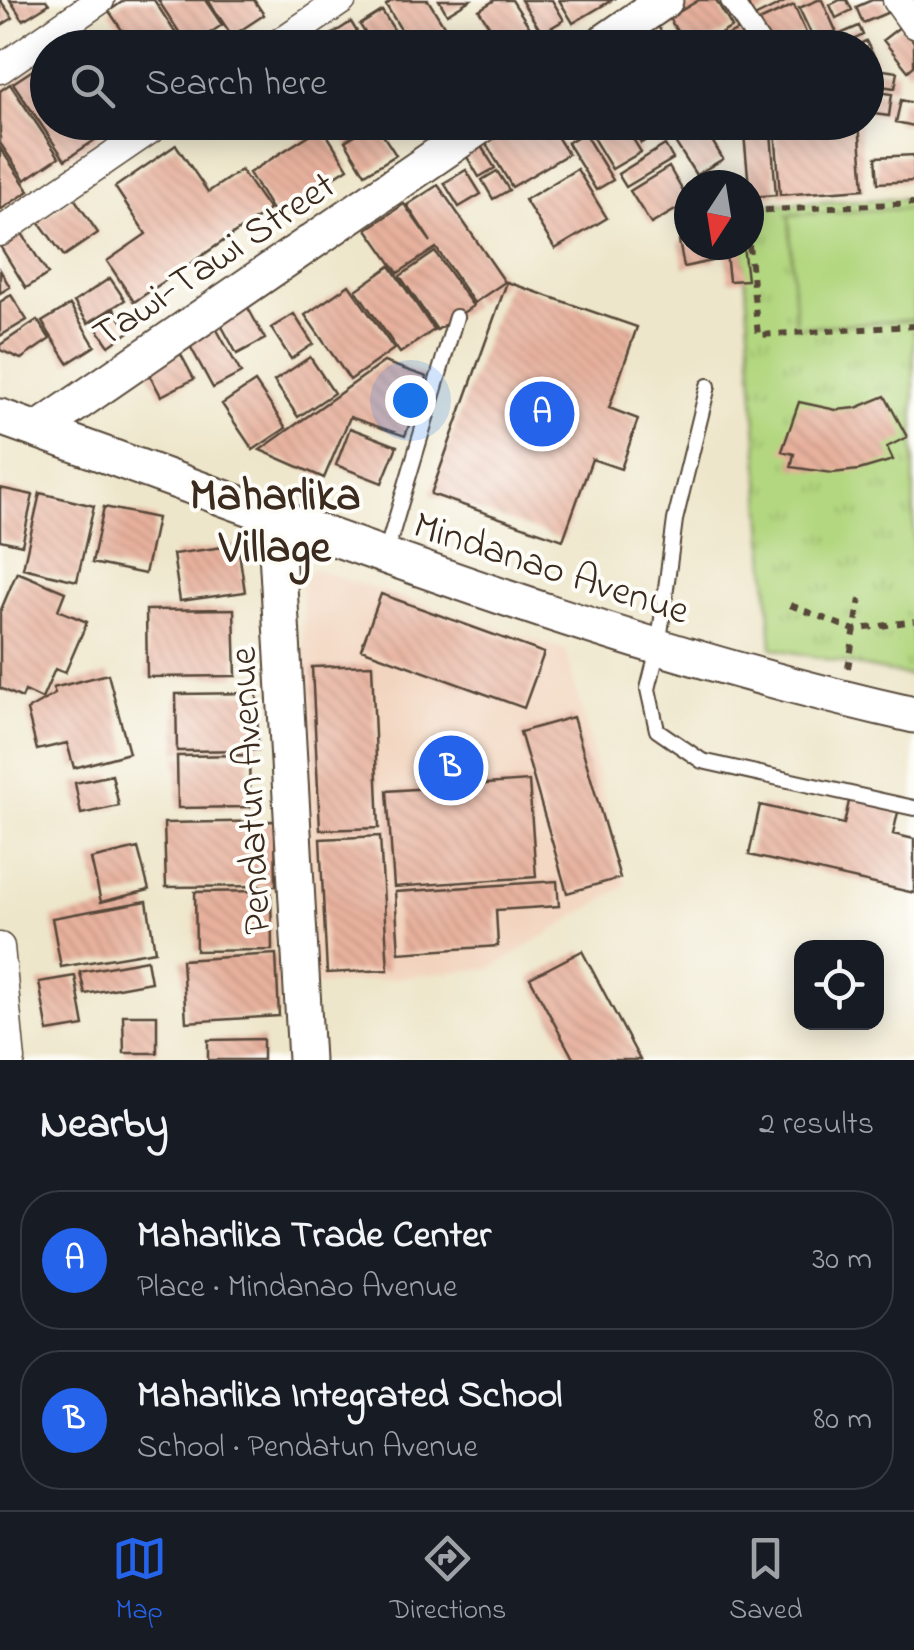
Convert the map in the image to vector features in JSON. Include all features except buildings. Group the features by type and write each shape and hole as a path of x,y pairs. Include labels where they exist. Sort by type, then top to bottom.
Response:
{"street":[{"path":"57,30 100,0"},
{"path":"298,30 342,0"},
{"path":"622,30 665,0"},
{"path":"731,0 751,30"},
{"path":"897,0 914,24"},
{"path":"0,69 30,48"},
{"path":"0,232 135,140"},
{"name":"Tawi-Tawi Street","path":"38,430 460,140"},
{"name":"Mindanao Avenue","path":"0,417 385,556 658,648 843,699 914,714"},
{"name":"Pendatun Avenue","path":"275,516 306,1060"},
{"path":"0,946 10,1060"}],"lane":[{"path":"385,556 456,318"},
{"path":"708,386 675,520 658,648 648,690 657,730 702,761 914,808"}],"path":[{"path":"764,210 914,203"},
{"path":"750,260 758,335 914,326"},
{"path":"843,699 860,599"},
{"path":"790,605 854,630 914,622"}],"shaded area":[{"path":"314,569 566,650 626,885 492,968 312,986 302,582"}],"green space":[{"path":"914,198 914,677 772,648 744,260 764,260 764,204"},
{"path":"914,208 914,320 796,327 789,215"}],"place":[{"name":"Maharlika Trade Center","path":"542,414"},
{"name":"Maharlika Integrated School","path":"451,768"}],"district":[{"name":"Maharlika Village","path":"275,519"}]}
